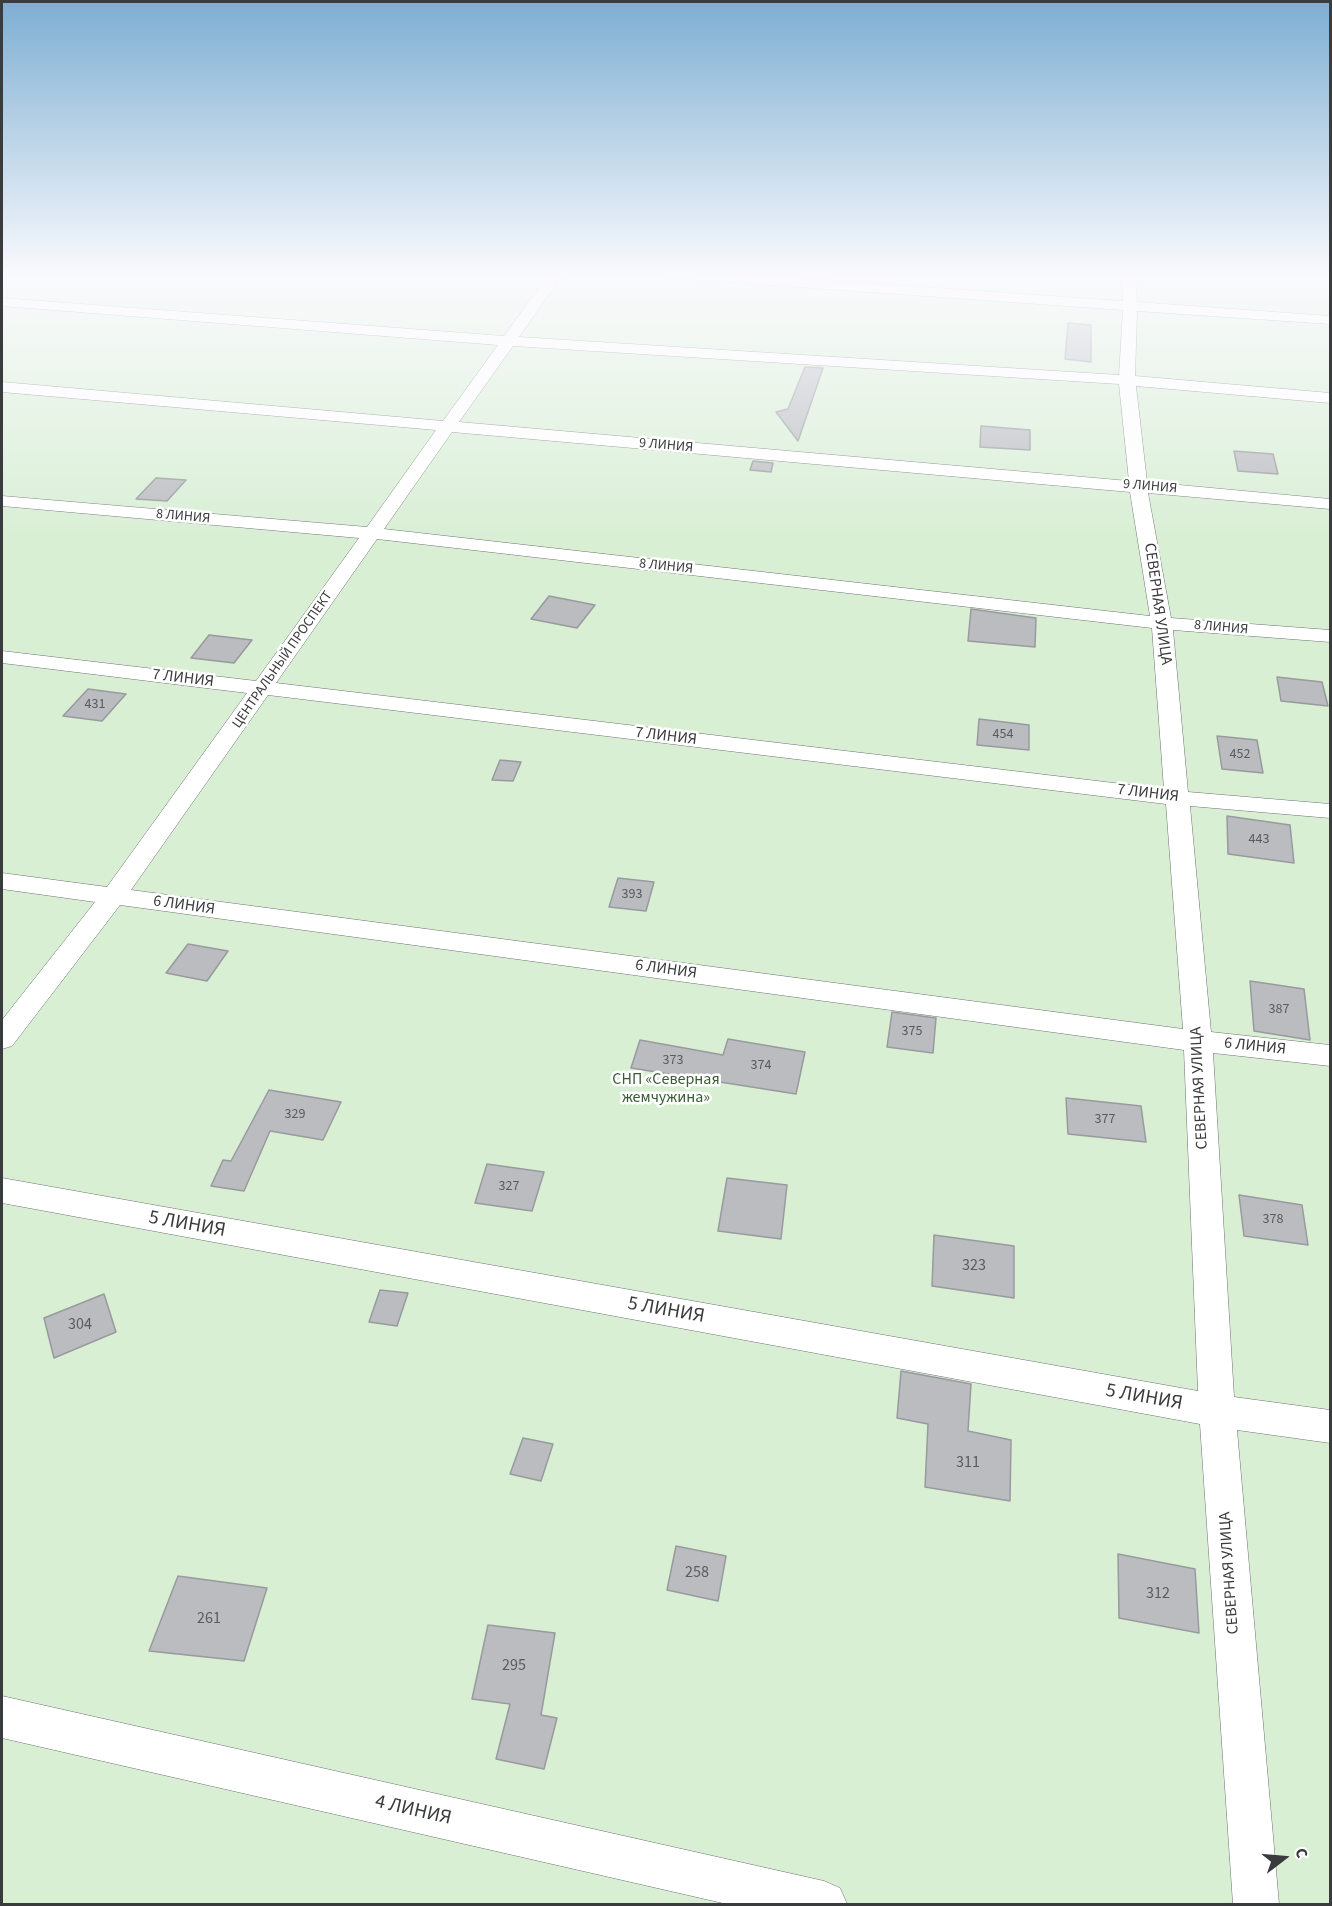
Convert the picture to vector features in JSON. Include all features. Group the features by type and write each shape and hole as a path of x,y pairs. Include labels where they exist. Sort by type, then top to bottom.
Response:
{"street":[{"name":"ЦЕНТРАЛЬНЫЙ ПРОСПЕКТ","path":"2,1039 113,897 493,363"},
{"path":"856,363 1126,380 1330,398"},
{"name":"СЕВЕРНАЯ УЛИЦА","path":"1127,363 1126,380 1138,486 1162,623 1179,798 1198,1041 1217,1411 1256,1905"},
{"name":"9 ЛИНИЯ","path":"2,387 1330,504"},
{"name":"8 ЛИНИЯ","path":"2,501 372,533 1162,623 1330,636"},
{"name":"7 ЛИНИЯ","path":"2,657 1179,798 1330,811"},
{"name":"6 ЛИНИЯ","path":"2,881 1198,1041 1330,1055"},
{"name":"5 ЛИНИЯ","path":"2,1191 1217,1411 1330,1426"},
{"name":"4 ЛИНИЯ","path":"2,1717 824,1905"}],"green space":[{"name":"СНП «Северная жемчужина»","path":"2,363 1330,363 1330,1904 2,1904"}],"building":[{"path":"805,367 823,368 798,441 776,412 788,409"},
{"path":"981,426 1030,430 1030,450 980,447"},
{"path":"1234,451 1273,454 1278,474 1238,471"},
{"path":"753,461 773,463 771,472 750,470"},
{"path":"156,478 186,480 167,501 136,499"},
{"path":"549,596 595,605 577,628 531,619"},
{"path":"971,609 1036,618 1035,647 968,641"},
{"path":"209,635 252,640 234,663 191,658"},
{"path":"1277,677 1322,682 1328,706 1281,701"},
{"path":"88,689 126,694 102,721 63,716"},
{"path":"979,719 1029,725 1029,750 977,745"},
{"path":"1217,736 1257,740 1263,773 1222,769"},
{"path":"500,760 521,762 513,781 492,780"},
{"path":"1227,816 1290,825 1294,863 1228,854"},
{"path":"618,878 654,882 646,911 609,907"},
{"path":"188,944 228,951 207,981 166,973"},
{"path":"1250,981 1304,989 1310,1040 1254,1031"},
{"path":"892,1012 936,1018 933,1053 887,1047"},
{"path":"728,1039 805,1052 796,1094 631,1068 640,1040 723,1055"},
{"path":"269,1090 341,1102 323,1140 270,1131 244,1191 211,1186 223,1160 231,1161"},
{"path":"1066,1098 1141,1106 1146,1142 1068,1134"},
{"path":"487,1164 544,1172 532,1211 475,1203"},
{"path":"727,1178 787,1185 781,1239 718,1231"},
{"path":"1239,1195 1302,1205 1308,1245 1244,1236"},
{"path":"934,1235 1014,1246 1014,1298 932,1286"},
{"path":"380,1290 408,1293 397,1326 369,1322"},
{"path":"104,1294 116,1332 54,1358 44,1318"},
{"path":"901,1371 971,1384 968,1431 1011,1440 1010,1501 925,1487 928,1424 897,1418"},
{"path":"523,1438 553,1444 541,1481 510,1474"},
{"path":"676,1546 726,1556 718,1601 667,1590"},
{"path":"1118,1554 1195,1569 1199,1633 1119,1618"},
{"path":"178,1576 267,1588 244,1661 149,1651"},
{"path":"488,1625 555,1633 541,1715 557,1718 544,1769 496,1759 510,1704 472,1699"}]}
